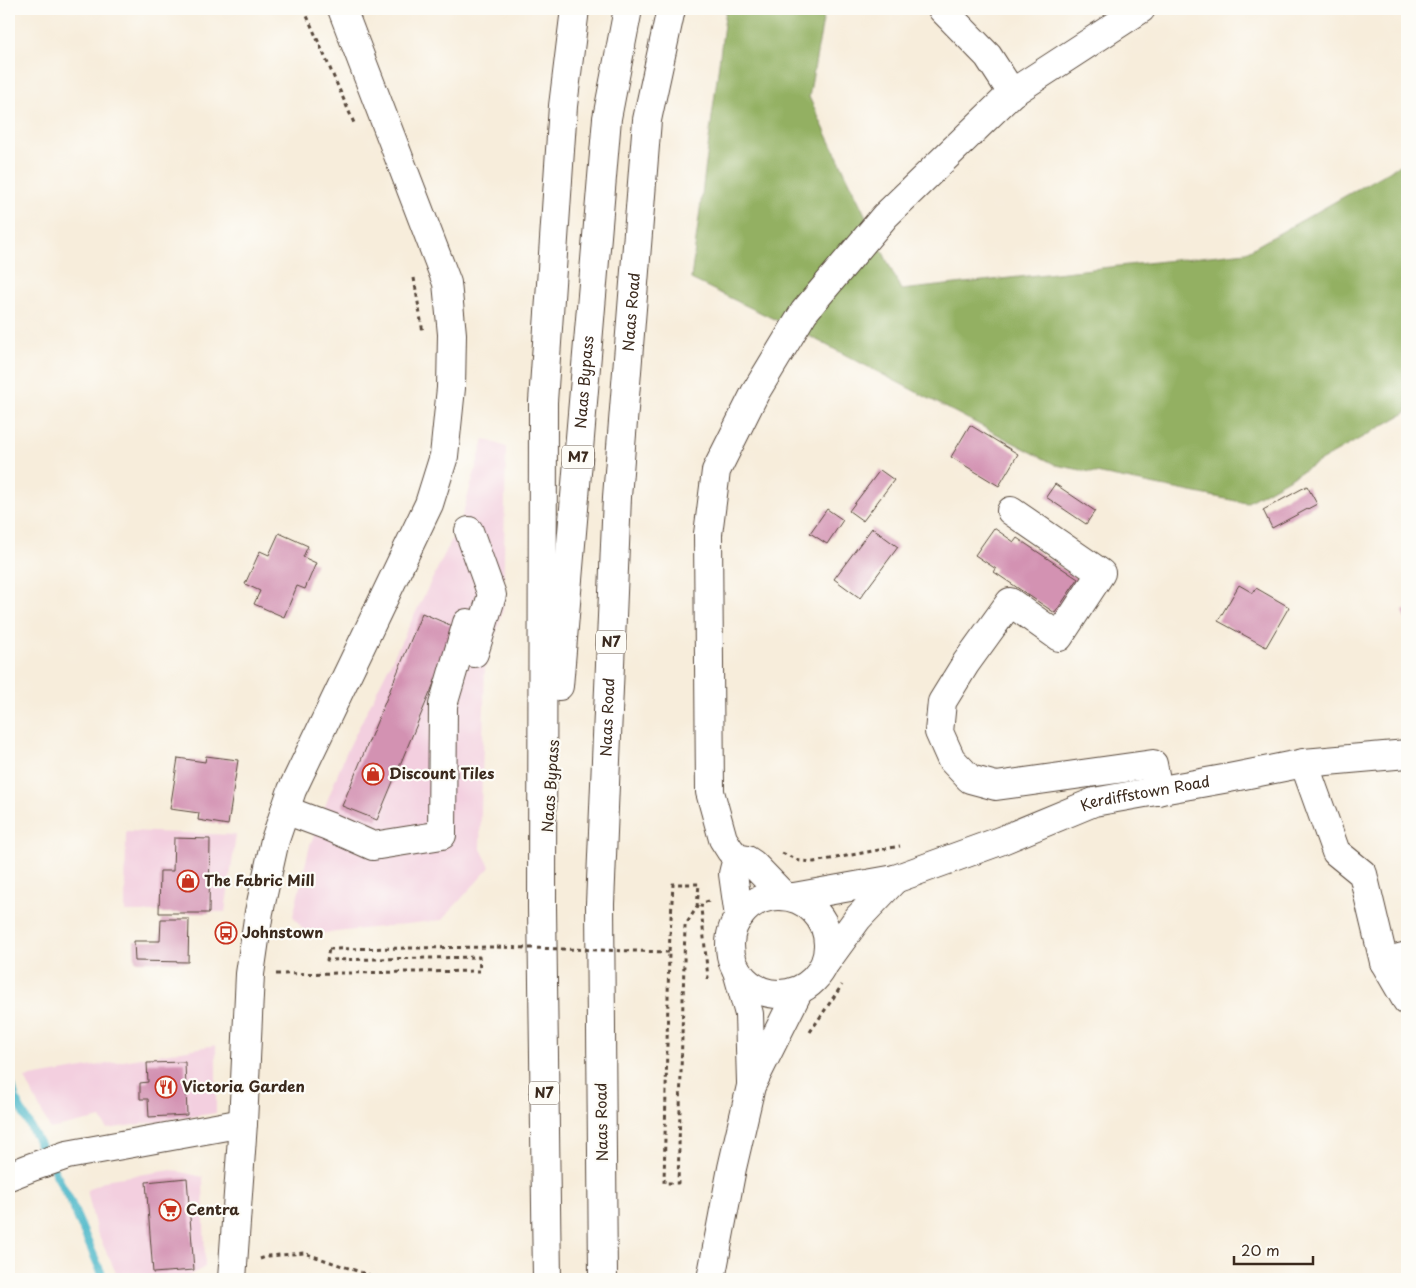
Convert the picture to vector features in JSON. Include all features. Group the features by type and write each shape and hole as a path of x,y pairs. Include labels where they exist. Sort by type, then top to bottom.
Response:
{"main road":[{"path":"233,1274 250,974 259,912 275,840 292,790 429,504 444,456 451,388 452,334 447,283 342,9"},
{"name":"N7","path":"547,1279 542,907 543,402 563,106 575,9"},
{"name":"Naas Bypass","path":"542,907 570,546 607,118 628,9"},
{"name":"Naas Road","path":"603,1279 600,904 618,497 647,120 670,9"},
{"path":"942,9 988,56 1012,93"},
{"path":"789,897 753,864 747,860 737,858 730,850 724,839 710,792 708,534 716,471 755,393 804,312 885,216 1012,93 1141,9"},
{"path":"1011,511 1101,573 1059,637 1010,602 966,663 942,702 939,732 951,759 970,779 996,786 1153,764 1158,791"},
{"path":"446,696 460,695 492,595 469,531"},
{"path":"285,810 373,846 442,835 443,705 467,623"},
{"name":"Kerdiffstown Road","path":"789,897 895,879 1000,841 1094,802 1304,763 1407,754"},
{"path":"1304,763 1336,852 1363,874 1395,959 1407,1001"},
{"path":"737,858 733,874 739,917"},
{"path":"835,970 858,918 895,879"},
{"path":"751,1086 749,1014 732,958 730,943 732,929 739,917 748,906 762,898 789,897 806,903 824,923 835,970"},
{"path":"737,971 746,982 757,990 770,994 784,995 798,992 820,974 835,970"},
{"path":"711,1279 732,1168 751,1086 798,992"},
{"path":"20,1171 67,1155 243,1123"}],"path":[{"path":"304,9 355,125"},
{"path":"413,270 423,337"},
{"path":"673,884 699,884 699,908 685,926 678,1184 664,1183 669,952 673,884"},
{"path":"250,974 480,971 479,957 327,960 329,949 494,947 669,952"},
{"path":"808,1035 840,988 835,970"},
{"path":"233,1274 268,1256 304,1253 378,1279"}],"shaded area":[{"path":"484,439 506,447 503,610 485,668 480,847 490,867 442,920 319,934 304,931 293,916 310,845 345,755 460,523"},
{"path":"126,831 236,835 225,912 125,912"},
{"path":"216,1045 216,1113 107,1129 101,1118 50,1129 25,1078"},
{"path":"172,1170 203,1177 205,1267 183,1279 119,1279 96,1230 87,1190 110,1179"}],"green space":[{"path":"726,9 825,9 809,97 901,290 1246,252 1407,161 1407,412 1246,503 1056,465 811,337 691,279"}],"building":[{"path":"970,425 1018,454 999,486 951,457"},
{"path":"880,470 894,480 863,521 849,511"},
{"path":"1055,484 1095,511 1086,524 1046,497"},
{"path":"1307,486 1317,504 1272,528 1263,510"},
{"path":"827,509 843,520 827,544 810,533"},
{"path":"872,528 898,547 860,598 834,579"},
{"path":"994,528 1014,542 1017,538 1078,579 1055,613 994,572 996,569 975,555"},
{"path":"279,533 308,546 303,557 316,563 305,589 297,586 284,617 254,604 260,591 245,584 260,551 269,555"},
{"path":"1239,585 1253,593 1256,588 1289,607 1266,647 1218,621"},
{"path":"1407,609 1407,623 1403,611"},
{"path":"422,613 457,628 377,820 342,806"},
{"path":"206,756 238,760 228,825 198,820 199,813 170,809 178,758 205,762"},
{"path":"174,838 210,839 209,913 159,913 160,871 173,871"},
{"path":"161,919 189,919 188,962 135,961 134,941 160,941"},
{"path":"185,1062 187,1115 149,1117 148,1099 140,1099 140,1083 148,1082 147,1063"},
{"path":"187,1178 194,1270 153,1273 146,1182"}],"waterway":[{"path":"9,1075 16,1100 70,1200 104,1279"}],"place":[{"name":"Discount Tiles","path":"373,774"},
{"name":"The Fabric Mill","path":"188,881"},
{"name":"Johnstown","path":"226,933"},
{"name":"Victoria Garden","path":"166,1087"},
{"name":"Centra","path":"170,1210"}]}
